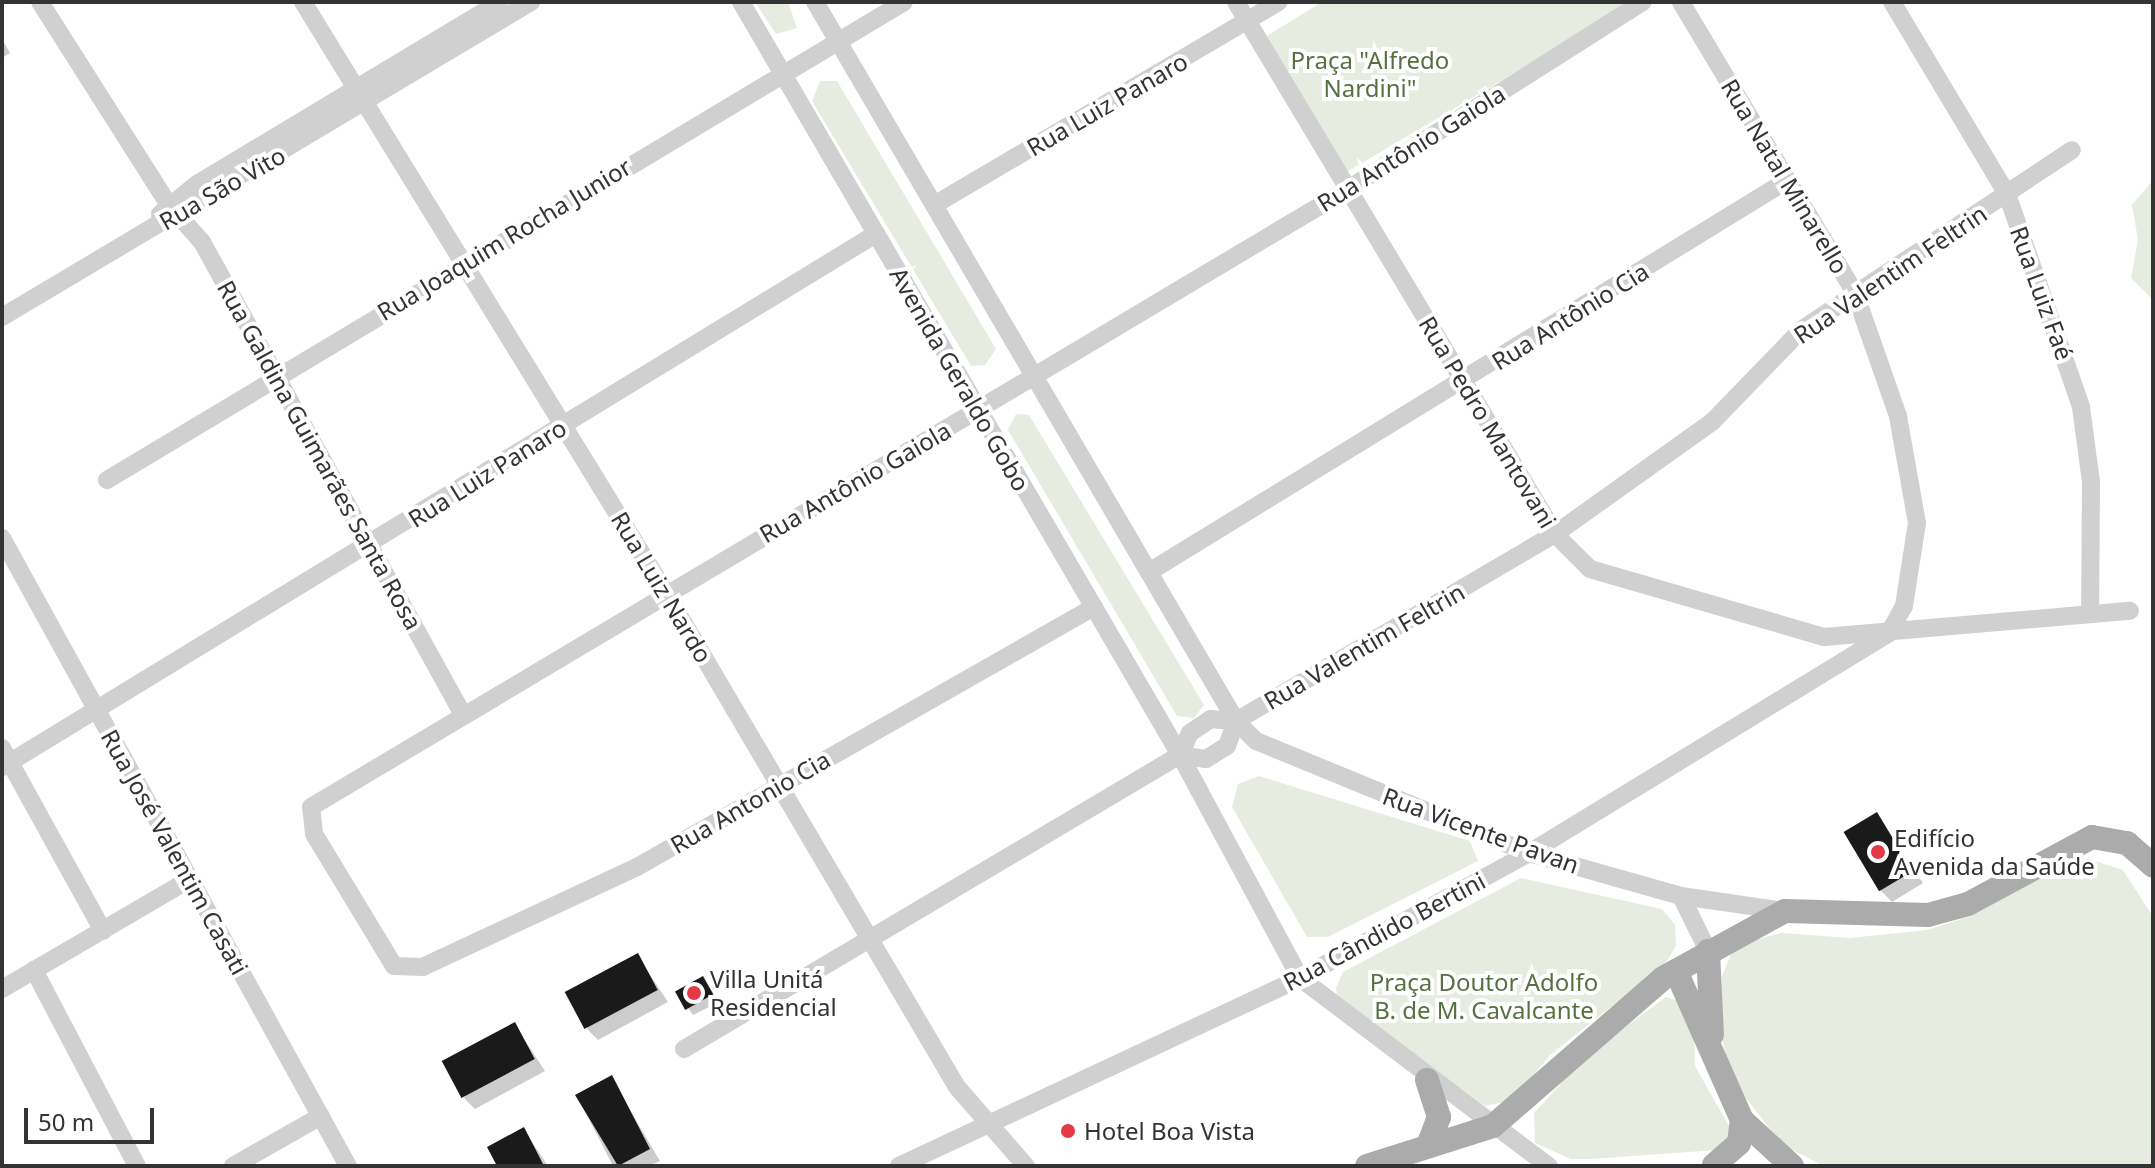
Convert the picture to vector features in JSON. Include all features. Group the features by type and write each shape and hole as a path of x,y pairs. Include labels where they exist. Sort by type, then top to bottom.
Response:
{"main road":[{"path":"1367,1166 1429,1143 1493,1126 1676,971 1785,911 1928,915 1968,904 2079,840 2117,839 2153,866"},
{"path":"1708,951 1712,1045"},
{"path":"1676,971 1712,1045 1742,1120 1792,1166"},
{"path":"1427,1080 1439,1117 1429,1143"},
{"path":"1710,1166 1739,1143 1742,1120"}],"street":[{"name":"Rua Galdina Guimarães Santa Rosa","path":"40,2 173,211 202,242 462,713"},
{"name":"Rua Luiz Nardo","path":"303,2 666,593 957,1087 990,1129 1026,1166"},
{"name":"Rua São Vito","path":"2,317 149,230 173,211 359,97 500,2"},
{"name":"Rua São Vito","path":"359,97 531,2"},
{"name":"Avenida Geraldo Gobo","path":"741,2 1180,755 1300,978"},
{"path":"815,2 1236,721"},
{"name":"Rua Joaquim Rocha Junior","path":"107,480 275,374 904,2"},
{"name":"Rua Pedro Mantovani","path":"1236,2 1555,534 1590,569 1673,596 1824,637 2130,611"},
{"name":"Rua Luiz Panaro","path":"934,205 1279,2"},
{"name":"Rua Antônio Gaiola","path":"394,966 314,834 311,807 462,713 1348,189 1643,2"},
{"name":"Rua Natal Minarello","path":"1681,2 1855,293 1913,469 1911,578 1889,633"},
{"name":"Rua Luiz Faé","path":"1892,2 2007,194 2081,407 2091,482 2090,614"},
{"name":"Rua Valentim Feltrin","path":"684,1049 1180,755 1190,733 1211,719 1236,721 1555,534 1712,422 1801,330 2072,150"},
{"name":"Rua Antônio Cia","path":"1149,572 1464,382 1786,181"},
{"name":"Rua Luiz Panaro","path":"5,759 97,712 876,234"},
{"name":"Rua José Valentim Casati","path":"2,538 348,1166"},
{"name":"Rua Antonio Cia","path":"394,966 423,967 637,867 1094,607"},
{"name":"Rua Cândido Bertini","path":"899,1166 990,1129 1300,978 1529,853 1889,633"},
{"name":"Rua Valentim Feltrin","path":"1180,755 1206,759 1227,746 1236,721"},
{"name":"Rua Vicente Pavan","path":"1236,721 1282,757 1499,834 1529,853 1681,896 1785,911"},
{"path":"5,759 103,931"},
{"path":"2,989 190,879"},
{"path":"1681,896 1708,951"},
{"path":"34,970 137,1166"},
{"path":"1300,978 1427,1080 1549,1166"},
{"path":"233,1166 321,1116"}],"green space":[{"path":"755,2 788,2 797,28 776,34"},
{"name":"Praça \"Alfredo Nardini\"","path":"1322,2 1634,2 1345,173 1262,39"},
{"path":"820,81 837,81 996,349 985,365 971,366 812,101"},
{"path":"2153,180 2153,300 2131,278 2138,240 2132,205"},
{"path":"1016,414 1029,415 1204,705 1194,718 1177,716 1008,430"},
{"path":"1259,776 1470,841 1478,861 1328,937 1307,937 1232,807 1238,784"},
{"path":"2079,856 2123,870 2153,917 2153,1166 1823,1166 1782,1144 1733,1082 1722,1039 1722,976 1731,954 1750,941 1782,933 1850,938 1927,930 1971,916"},
{"name":"Praça Doutor Adolfo B. de M. Cavalcante","path":"1521,878 1662,909 1675,925 1676,946 1665,964 1550,1055 1514,1100 1485,1106 1337,997 1336,988 1343,972"},
{"path":"1666,997 1682,1002 1694,1025 1695,1066 1733,1133 1717,1150 1591,1159 1571,1159 1535,1143 1534,1113 1586,1056"}],"building":[{"name":"Edifício Avenida da Saúde","path":"1877,812 1913,871 1879,891 1844,832"},
{"path":"638,953 658,990 584,1029 565,992"},
{"name":"Villa Unitá Residencial","path":"703,976 713,994 685,1010 675,992"},
{"path":"515,1022 535,1059 461,1098 442,1061"},
{"path":"612,1075 650,1149 618,1166 575,1095"},
{"path":"524,1127 544,1166 497,1166 487,1147"}],"place":[{"name":"Edifício Avenida da Saúde","path":"1878,852"},
{"name":"Villa Unitá Residencial","path":"694,993"},
{"name":"Hotel Boa Vista","path":"1068,1131"}]}
